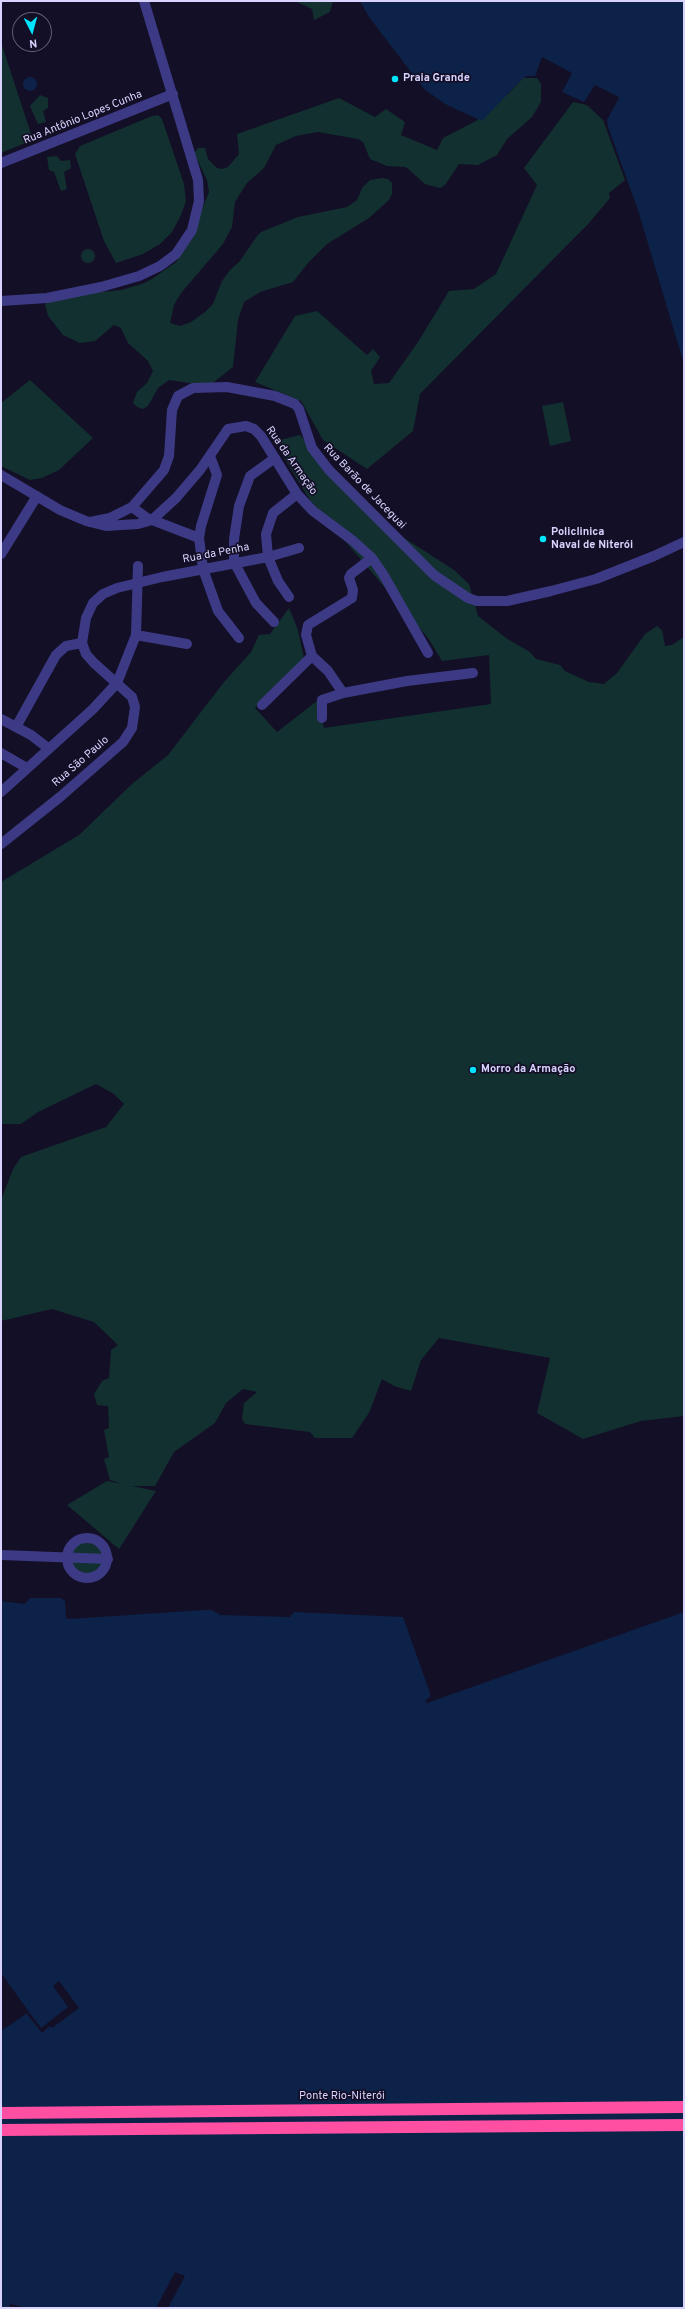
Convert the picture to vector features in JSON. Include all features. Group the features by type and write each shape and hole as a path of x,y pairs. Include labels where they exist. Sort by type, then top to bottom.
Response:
{"highway":[{"name":"Ponte Rio-Niterói","path":"1,2113 684,2107"},
{"path":"1,2130 684,2125"}],"street":[{"path":"1,301 47,298 122,281 160,266 181,249 195,222 199,190 195,167 144,1"},
{"name":"Rua Antônio Lopes Cunha","path":"1,163 173,94"},
{"name":"Rua Barão de Jaceguai","path":"90,522 110,518 132,507 164,470 169,456 172,410 178,396 193,388 227,387 275,396 295,404 299,409 312,448 329,470 434,575 468,598 477,601 506,600 566,587 596,579 654,556 684,542"},
{"name":"Rua da Armação","path":"152,520 176,498 210,456 228,430 246,426 261,436 297,494 312,511 352,540 372,558 386,579 428,653"},
{"path":"210,456 217,475 204,514 199,538 203,569 218,611 238,638"},
{"path":"274,458 250,476 239,506 234,539 234,562 256,603 274,622"},
{"path":"1,475 60,510 90,522 111,526 138,524 152,520"},
{"path":"289,597 278,582 268,557 266,534 273,513 297,494"},
{"path":"1,554 37,496"},
{"path":"132,507 152,520 199,538"},
{"name":"Rua da Penha","path":"82,643 86,618 94,603 103,594 117,588 137,583 234,562 268,557 299,548"},
{"path":"343,692 328,671 312,656 306,635 308,625 352,598 353,590 350,578 351,574 372,558"},
{"path":"1,792 93,709 117,683 136,635 138,566"},
{"path":"136,635 187,644"},
{"path":"16,727 56,655 66,646 82,643"},
{"name":"Rua São Paulo","path":"1,844 123,742 132,728 135,707 132,697 94,663 86,654 82,643"},
{"path":"262,705 312,656"},
{"path":"322,718 322,700 343,692 407,681 473,673"},
{"path":"1,719 48,748"},
{"path":"1,753 27,768"},
{"path":"88,1538 100,1542 107,1552 108,1559 102,1571 90,1578 77,1575 68,1565 67,1558 68,1552 75,1542 88,1538"},
{"path":"1,1555 108,1559"}],"green space":[{"path":"295,1 333,1 330,12 314,20 312,9"},
{"path":"1,42 33,140 1,153"},
{"path":"523,78 537,78 541,84 541,102 532,117 507,139 497,155 478,165 459,164 445,185 440,188 425,184 406,167 387,166 370,159 363,142 358,139 318,132 296,136 276,145 264,168 247,183 235,202 232,227 223,244 181,293 174,305 170,323 180,326 191,322 213,304 222,281 230,270 240,261 261,232 298,217 347,207 357,200 362,188 370,180 382,178 388,179 392,183 392,194 389,200 369,218 327,244 308,263 293,282 260,292 244,302 238,320 233,367 209,386 169,380 158,388 148,406 143,409 137,407 133,403 137,392 147,383 153,371 148,361 128,343 121,328 114,325 95,341 80,343 63,335 48,316 45,304 54,297 121,290 142,284 152,279 176,262 186,247 209,192 207,180 194,153 198,148 205,148 208,159 217,168 222,169 228,167 239,154 237,134 339,98 375,117 386,109 405,122 401,135 437,150 443,138 476,121 509,93"},
{"path":"40,95 48,98 48,108 43,111 46,122 38,124 30,106"},
{"path":"573,102 587,105 603,120 625,180 609,193 610,198 589,223 420,394 413,431 367,469 323,440 301,401 255,382 295,316 317,311 367,355 373,349 380,357 371,371 374,384 389,383 418,342 449,291 474,289 496,274 537,185 524,168"},
{"path":"158,115 162,119 184,184 186,201 181,215 172,232 160,244 143,254 116,263 104,241 75,154 80,146 152,116"},
{"path":"57,156 61,161 70,160 71,168 64,172 67,189 61,191 54,172 49,170 47,157"},
{"path":"85,249 91,249 95,253 95,259 91,263 85,263 81,259 81,253"},
{"path":"30,380 93,438 59,470 42,478 30,480 1,466 1,403"},
{"path":"563,402 571,441 550,446 542,406"},
{"path":"300,435 381,523 454,570 469,584 478,616 506,638 530,652 536,659 560,665 565,671 589,682 604,684 617,673 645,634 657,626 662,630 665,646 672,645 684,637 684,1416 641,1421 583,1439 537,1413 550,1358 439,1338 421,1360 411,1391 394,1386 382,1379 369,1413 352,1438 315,1438 310,1432 245,1424 242,1419 244,1403 257,1392 243,1389 226,1403 215,1423 174,1452 155,1486 132,1486 156,1491 119,1549 67,1505 107,1481 123,1484 110,1480 104,1459 109,1457 104,1430 109,1428 108,1406 97,1405 94,1394 102,1381 109,1378 111,1350 118,1345 94,1322 52,1309 1,1321 1,1200 13,1169 21,1157 106,1127 124,1104 114,1094 96,1084 38,1112 21,1124 1,1124 1,882 79,835 132,784 168,755 224,682 251,652 259,635 270,634 289,608 298,630 304,658 255,708 277,732 317,701 324,728 491,704 489,655 442,661 428,638 310,500 281,453 280,440"},
{"path":"84,1540 97,1543 102,1547 105,1557 69,1556 73,1547"},
{"path":"69,1560 105,1560 102,1570 96,1574 83,1576 73,1570"}],"water":[{"path":"360,1 684,1 684,364 638,210 608,127 607,120 619,98 595,85 584,102 562,92 572,73 542,57 535,76 527,76 522,79 482,121 445,104 424,89 369,17"},
{"path":"27,77 33,77 37,81 37,87 33,91 27,91 23,87 23,81"},
{"path":"30,1598 61,1598 65,1601 66,1618 69,1619 204,1610 212,1610 220,1615 290,1617 294,1612 403,1617 430,1693 430,1697 425,1701 427,1703 684,1612 684,2308 27,2308 10,2304 9,2308 1,2308 1,2031 29,2012 1,1973 1,1601 25,1604"}],"pier":[{"path":"59,1981 79,2008 52,2028 50,2026 42,2033 27,2014 29,2012 41,2028 68,2007 53,1986"},
{"path":"175,2272 185,2276 168,2308 156,2308"}],"place":[{"name":"Praia Grande","path":"395,79"},
{"name":"Policlinica Naval de Niterói","path":"543,539"},
{"name":"Morro da Armação","path":"473,1070"}]}
